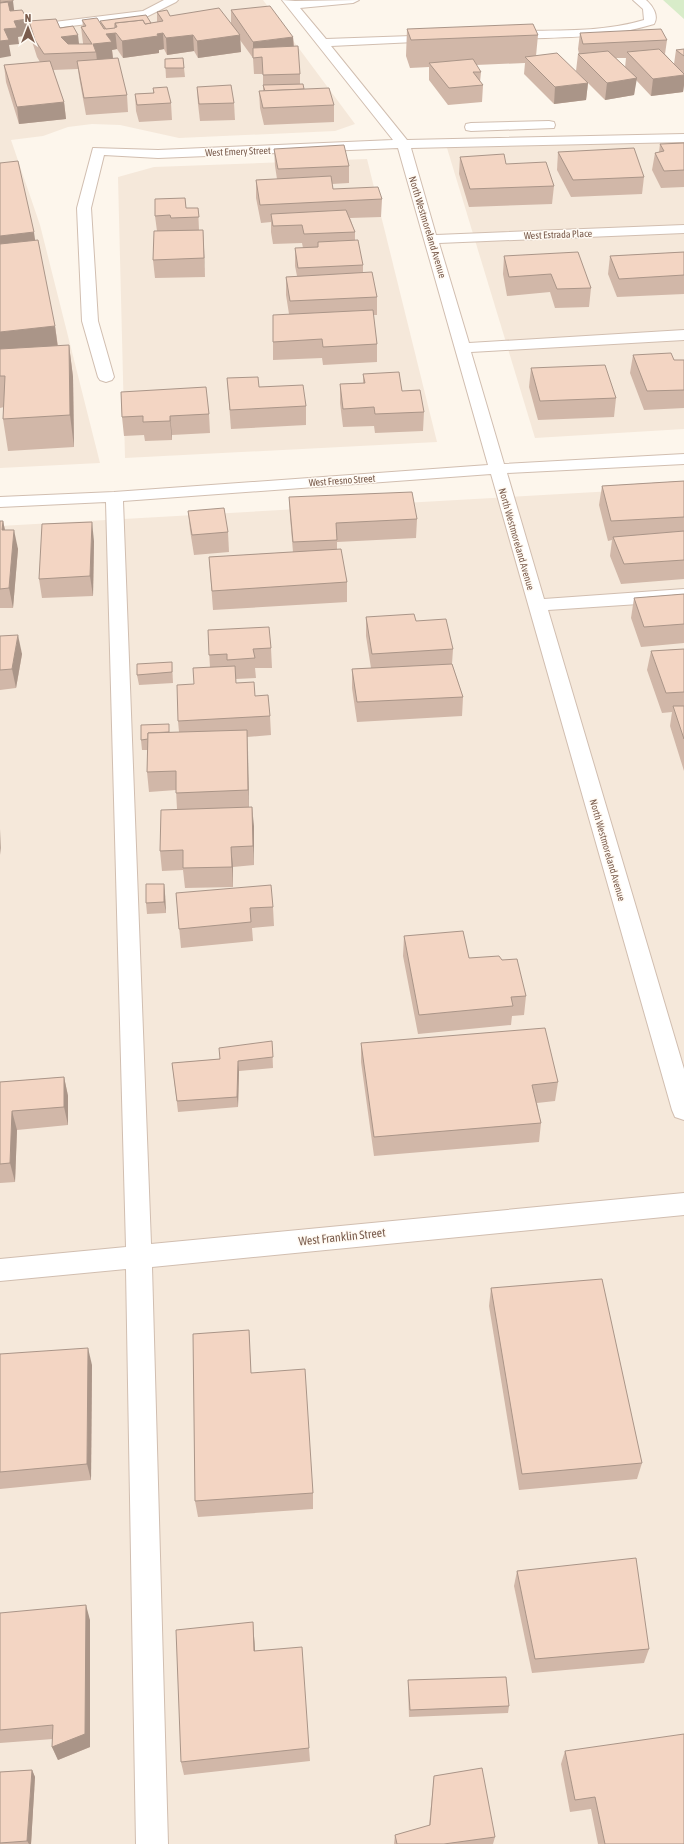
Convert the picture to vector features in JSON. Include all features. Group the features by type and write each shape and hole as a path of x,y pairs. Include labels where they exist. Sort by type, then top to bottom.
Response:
{"street":[{"path":"46,26 146,14 172,0"},
{"path":"290,2 353,0"},
{"path":"499,35 593,32 631,29 650,22 651,12 645,4 639,0"},
{"name":"North Westmoreland Avenue","path":"290,2 403,144 432,239 496,469 684,1110"},
{"path":"322,42 444,37"},
{"path":"455,128 549,125"},
{"path":"391,130 407,130"},
{"name":"West Emery Street","path":"106,377 90,321 84,208 98,151 158,154 403,144 684,138"},
{"name":"West Estrada Place","path":"432,239 684,229"},
{"path":"463,348 684,335"},
{"name":"West Fresno Street","path":"0,502 114,497 496,469 684,458"},
{"path":"114,497 139,1257 152,1844"},
{"path":"536,605 684,595"},
{"name":"West Franklin Street","path":"0,1270 684,1204"}],"shaded area":[{"path":"0,0 263,0 355,124 335,131 179,138 120,125 92,124 68,127 43,136 11,140 40,225 100,463 0,468"},
{"path":"684,142 684,429 535,438 447,148"},
{"path":"367,159 437,442 125,458 118,177 154,167"},
{"path":"684,487 684,1844 0,1844 0,526"}],"green space":[{"path":"663,0 684,0 684,19"}],"building":[{"path":"0,0 13,0 13,1 0,2"},
{"path":"8,2 10,11 22,10 27,19 14,21 17,28 4,29 9,40 0,41 0,3"},
{"path":"270,6 293,37 253,42 231,10"},
{"path":"219,8 240,35 197,41 193,35 166,38 163,33 157,34 158,36 122,41 116,33 106,34 112,42 93,44 96,52 44,54 35,40 29,21 56,19 60,28 73,26 78,35 61,37 68,44 92,44 81,27 86,26 82,20 97,18 104,29 117,27 115,23 143,20 145,24 163,21 157,12 167,10 170,16"},
{"path":"146,15 151,23 145,24 143,20 115,23 115,28 106,29 100,21"},
{"path":"533,24 538,35 411,40 407,29"},
{"path":"661,29 667,40 583,44 580,33"},
{"path":"298,46 300,74 263,75 262,57 253,58 253,48"},
{"path":"659,49 684,75 653,79 627,52"},
{"path":"684,49 684,56 676,50"},
{"path":"608,51 637,78 607,83 578,54"},
{"path":"557,53 588,83 555,87 525,57"},
{"path":"118,58 127,95 84,98 77,61"},
{"path":"183,58 184,68 165,68 165,59"},
{"path":"473,59 481,72 473,72 483,85 449,88 429,63"},
{"path":"50,61 64,102 17,107 4,65"},
{"path":"303,84 304,89 265,91 263,85"},
{"path":"231,85 234,103 199,104 197,87"},
{"path":"167,87 171,103 137,105 135,94 154,93 153,88"},
{"path":"329,88 334,105 263,108 259,91"},
{"path":"684,143 684,170 664,171 655,153 664,151 660,144"},
{"path":"344,145 349,166 278,169 274,149"},
{"path":"634,148 644,177 573,180 558,152"},
{"path":"504,154 506,164 546,162 554,186 470,189 460,157"},
{"path":"18,161 34,232 0,236 0,163"},
{"path":"331,176 333,189 378,187 382,199 260,205 256,180"},
{"path":"185,198 186,208 198,208 199,217 171,218 170,215 155,216 155,199"},
{"path":"346,210 355,232 304,234 302,225 273,226 271,214"},
{"path":"203,230 204,258 153,260 154,231"},
{"path":"38,240 55,326 0,332 0,244"},
{"path":"358,240 363,265 298,268 295,248 318,247 318,242"},
{"path":"578,252 591,288 557,289 551,274 509,277 504,256"},
{"path":"684,252 684,275 619,279 610,256"},
{"path":"372,272 377,297 290,301 286,277"},
{"path":"373,310 377,344 323,347 322,339 273,342 273,315"},
{"path":"69,345 70,415 3,419 5,376 0,376 0,349"},
{"path":"671,353 674,360 684,360 684,390 647,391 633,355"},
{"path":"605,365 616,398 540,401 531,368"},
{"path":"399,372 402,391 420,390 424,412 375,414 374,407 343,409 340,384 365,383 363,374"},
{"path":"258,377 259,387 303,385 306,406 230,410 227,378"},
{"path":"206,387 209,414 170,416 170,421 143,422 143,416 122,417 121,392"},
{"path":"684,481 684,517 611,521 602,486"},
{"path":"412,492 417,519 336,523 337,540 293,542 289,497"},
{"path":"224,508 228,532 192,535 188,511"},
{"path":"0,521 3,521 2,530 14,530 9,588 0,589"},
{"path":"92,522 90,576 39,579 42,524"},
{"path":"684,531 684,560 624,564 613,537"},
{"path":"341,549 347,582 212,591 209,557"},
{"path":"684,594 684,624 644,627 634,598"},
{"path":"414,614 416,621 446,619 453,649 372,654 366,617"},
{"path":"269,627 271,648 253,649 255,658 227,660 227,654 209,655 208,630"},
{"path":"18,635 12,669 0,670 0,636"},
{"path":"684,649 684,692 666,693 651,651"},
{"path":"172,662 172,672 137,675 137,664"},
{"path":"452,664 463,697 357,702 352,669"},
{"path":"235,666 236,683 254,682 255,696 268,695 270,716 178,721 177,685 194,684 193,668"},
{"path":"673,706 684,706 684,739"},
{"path":"169,724 169,732 148,733 148,739 141,740 141,725"},
{"path":"247,730 248,790 176,793 176,771 147,772 148,733"},
{"path":"252,807 253,846 231,847 232,867 183,868 183,850 160,851 161,810"},
{"path":"146,884 164,884 164,902 146,903"},
{"path":"271,885 273,907 250,908 251,922 179,929 176,893"},
{"path":"463,931 469,958 499,956 502,960 517,959 526,996 511,997 513,1006 419,1015 404,936"},
{"path":"545,1028 558,1082 532,1085 541,1123 374,1137 361,1043"},
{"path":"272,1041 273,1057 238,1061 237,1097 177,1101 172,1063 220,1059 219,1048"},
{"path":"64,1077 64,1107 12,1111 10,1163 0,1164 0,1082"},
{"path":"602,1279 642,1463 522,1474 491,1288"},
{"path":"249,1330 251,1373 305,1369 313,1493 195,1501 193,1334"},
{"path":"88,1348 87,1464 0,1472 0,1354"},
{"path":"636,1558 649,1649 535,1659 517,1571"},
{"path":"86,1605 85,1734 52,1747 53,1725 0,1730 0,1613"},
{"path":"253,1622 254,1651 302,1647 309,1748 181,1762 176,1630"},
{"path":"506,1677 509,1706 410,1710 408,1680"},
{"path":"684,1734 684,1844 605,1844 595,1797 575,1800 565,1751"},
{"path":"482,1768 495,1837 444,1844 397,1844 395,1835 430,1825 434,1776"},
{"path":"32,1770 27,1841 0,1843 0,1772"}]}
